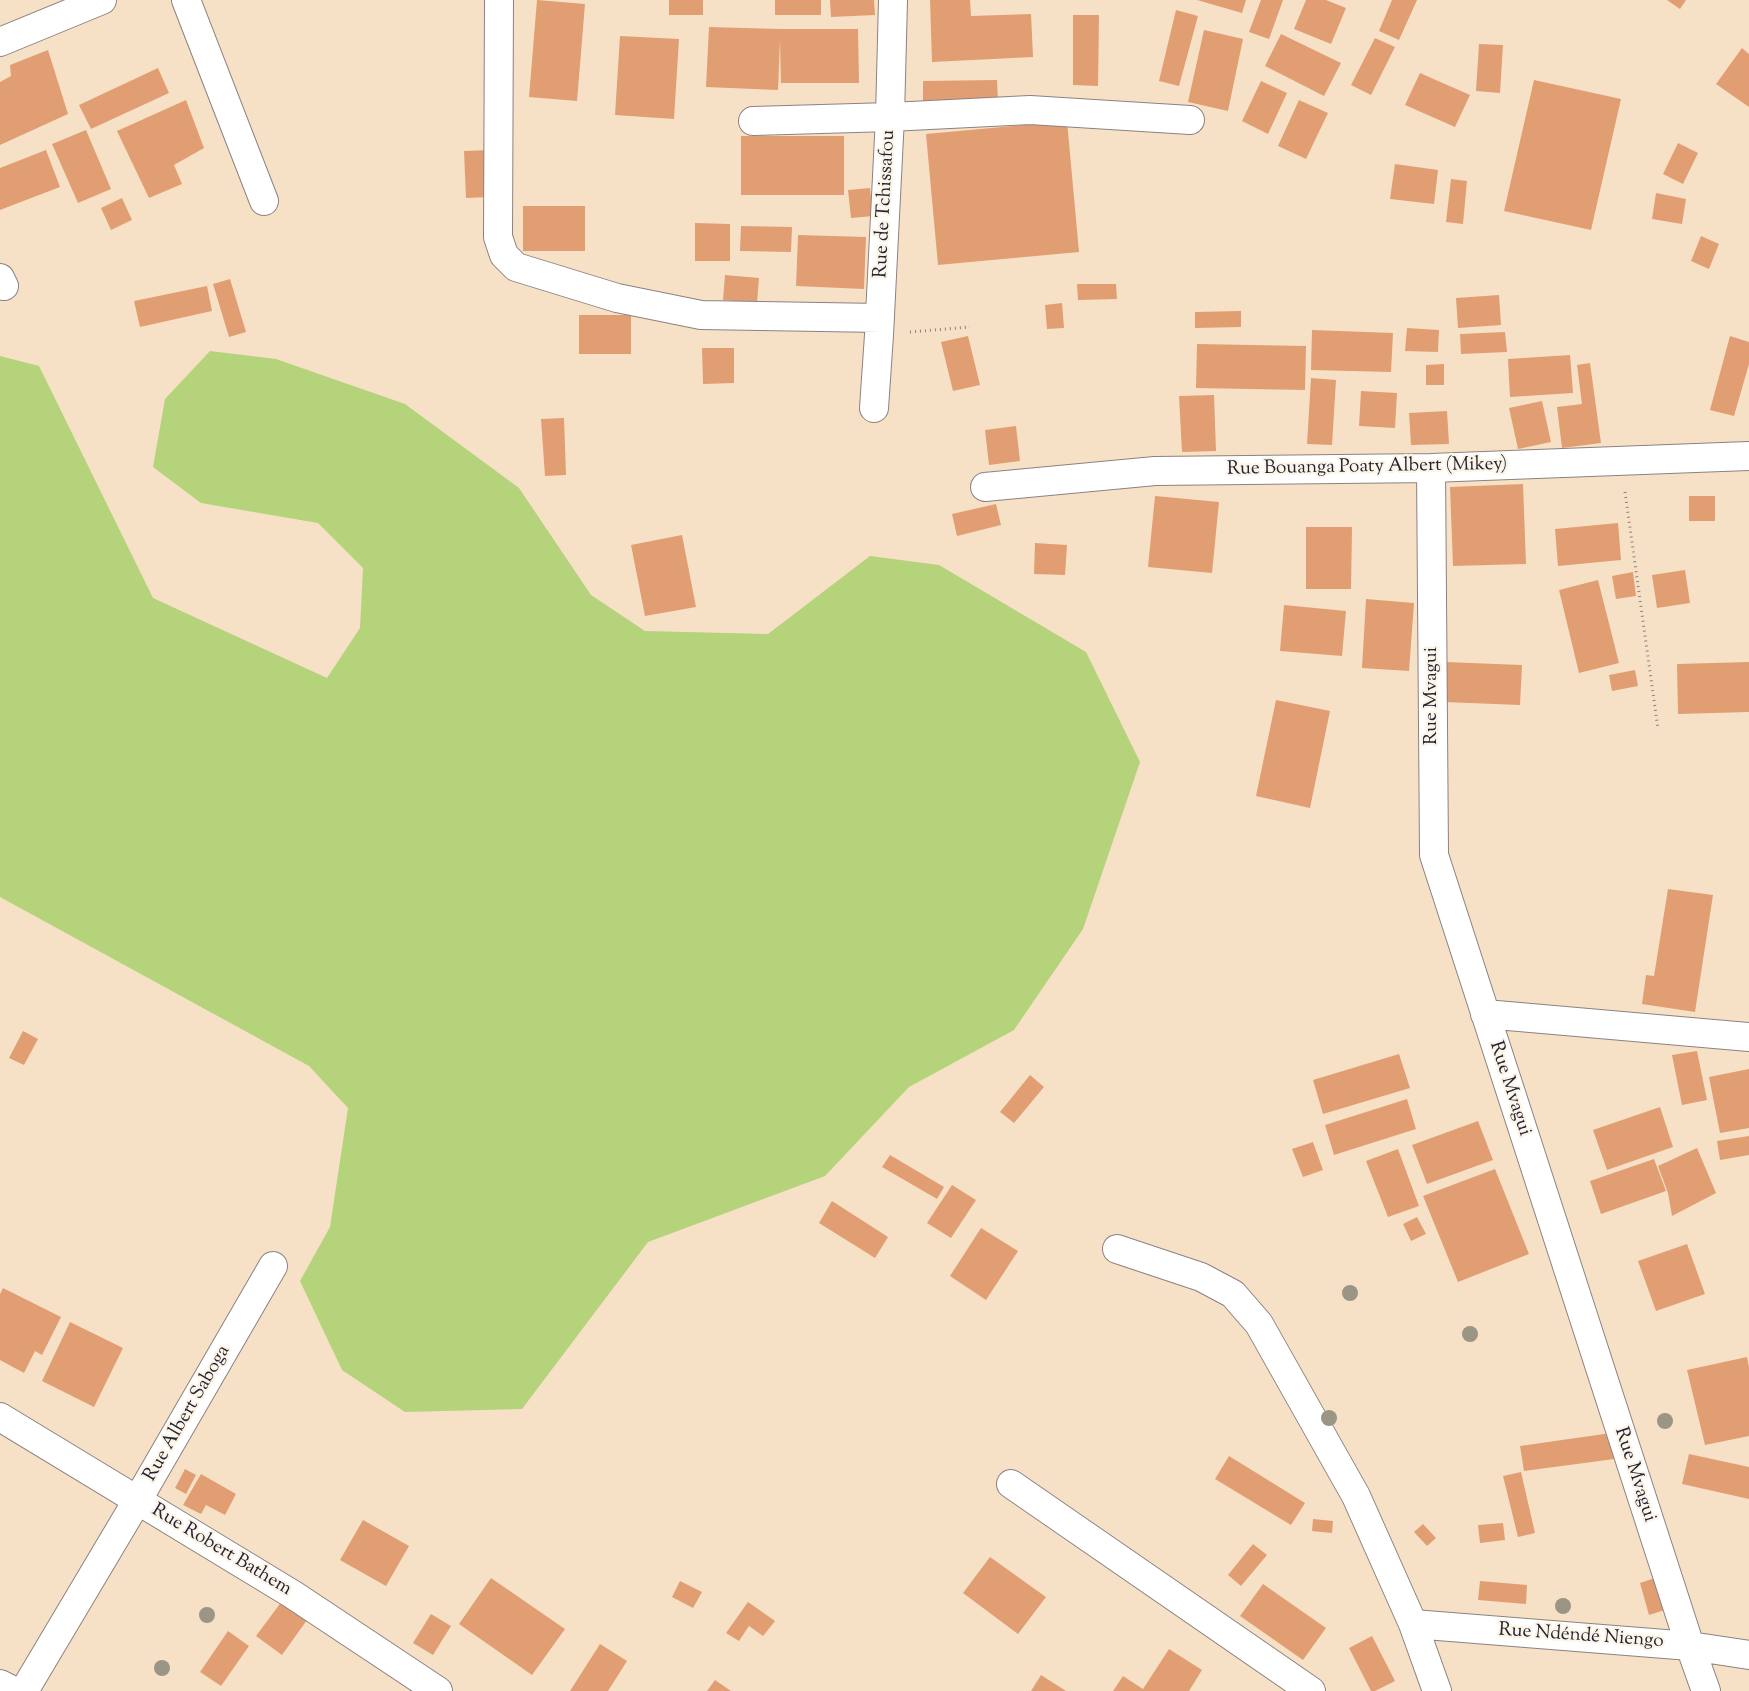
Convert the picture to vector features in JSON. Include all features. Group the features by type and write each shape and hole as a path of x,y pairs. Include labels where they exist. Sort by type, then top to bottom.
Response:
{"street":[{"path":"0,42 102,0"},
{"path":"186,0 264,201"},
{"path":"499,0 498,237 504,255 516,268 617,298 701,315 879,326"},
{"name":"Rue de Tchissafou","path":"874,408 890,117 893,0"},
{"path":"753,121 1030,110 1190,120"},
{"name":"Rue Bouanga Poaty Albert (Mikey)","path":"985,487 1156,471 1431,468 1749,456"},
{"name":"Rue Mvagui","path":"1431,468 1434,855 1706,1691"},
{"path":"1485,1014 1749,1037"},
{"path":"1117,1249 1201,1277 1233,1294 1259,1324 1356,1496 1413,1624 1437,1691"},
{"name":"Rue Albert Saboga","path":"24,1691 273,1266"},
{"name":"Rue Robert Bathem","path":"0,1417 292,1594 438,1691"},
{"path":"1011,1484 1311,1691"},
{"name":"Rue Ndéndé Niengo","path":"1413,1624 1690,1646 1749,1655"},
{"path":"0,1684 14,1691"}],"path":[{"path":"879,326 970,327"},
{"path":"1621,462 1658,729"}],"green space":[{"path":"210,351 276,359 405,404 519,488 591,595 645,631 768,634 870,556 939,565 1086,652 1140,762 1083,929 1014,1030 909,1087 825,1176 648,1242 522,1409 405,1412 342,1370 300,1281 330,1227 348,1108 309,1066 0,897 0,356 39,366 153,598 327,678 360,628 363,568 318,523 201,503 153,467 165,399"}],"building":[{"path":"537,0 585,4 577,101 529,97"},
{"path":"669,0 703,0 703,15 669,15"},
{"path":"775,0 821,0 821,15 775,15"},
{"path":"830,0 874,0 875,15 831,17"},
{"path":"930,0 970,0 971,16 1031,14 1033,57 932,62"},
{"path":"1197,0 1246,0 1242,13"},
{"path":"1261,0 1283,0 1269,39 1249,32"},
{"path":"1306,0 1326,0 1346,8 1331,44 1294,29"},
{"path":"1392,0 1417,0 1399,40 1379,31"},
{"path":"1667,0 1686,0 1680,9"},
{"path":"1176,10 1198,16 1179,86 1159,81"},
{"path":"1073,15 1099,15 1098,86 1073,85"},
{"path":"709,27 858,29 859,83 781,83 780,40 778,90 706,87"},
{"path":"1204,30 1243,39 1228,111 1188,102"},
{"path":"1281,34 1341,63 1324,96 1265,66"},
{"path":"620,36 679,39 674,119 615,115"},
{"path":"1375,38 1395,47 1371,95 1351,85"},
{"path":"1479,44 1503,45 1500,93 1476,91"},
{"path":"1742,48 1749,54 1749,107 1716,84"},
{"path":"48,50 68,114 0,145 0,82 11,76 10,65"},
{"path":"158,68 169,93 91,129 79,105"},
{"path":"1420,73 1470,95 1455,127 1405,105"},
{"path":"997,80 998,101 923,102 923,81"},
{"path":"1534,80 1621,99 1591,230 1504,211"},
{"path":"1261,81 1287,93 1268,134 1242,121"},
{"path":"186,100 204,148 174,165 182,184 149,198 117,131"},
{"path":"1299,100 1328,113 1306,159 1278,146"},
{"path":"1067,121 1079,252 938,265 926,134"},
{"path":"86,130 111,189 78,203 52,144"},
{"path":"741,136 844,136 844,195 741,195"},
{"path":"1678,143 1698,153 1683,184 1663,174"},
{"path":"46,150 60,187 0,210 0,168"},
{"path":"489,150 491,197 466,198 464,151"},
{"path":"1395,164 1438,170 1434,204 1390,199"},
{"path":"1451,179 1467,181 1463,224 1446,222"},
{"path":"870,188 873,216 851,218 848,190"},
{"path":"1656,193 1686,199 1682,224 1652,219"},
{"path":"122,198 132,220 111,230 101,208"},
{"path":"523,206 585,206 585,251 523,251"},
{"path":"695,223 730,224 730,261 695,261"},
{"path":"741,226 792,227 791,252 740,251"},
{"path":"798,235 866,237 864,289 796,286"},
{"path":"1701,236 1719,244 1709,269 1691,261"},
{"path":"725,275 759,278 757,303 723,300"},
{"path":"230,279 246,332 229,337 213,284"},
{"path":"1077,284 1116,284 1117,299 1078,300"},
{"path":"207,286 212,311 140,327 134,301"},
{"path":"1499,295 1501,325 1458,328 1456,298"},
{"path":"1062,303 1064,328 1047,329 1045,305"},
{"path":"1241,311 1241,327 1195,328 1195,312"},
{"path":"579,315 631,315 631,354 579,354"},
{"path":"1407,328 1439,330 1438,352 1405,351"},
{"path":"1312,330 1393,333 1391,372 1311,370"},
{"path":"1505,332 1507,352 1461,354 1460,334"},
{"path":"968,336 980,385 953,391 941,342"},
{"path":"1730,336 1749,342 1749,364 1734,416 1710,410"},
{"path":"1197,344 1306,346 1305,390 1196,388"},
{"path":"702,348 734,348 734,383 703,384"},
{"path":"1570,355 1573,393 1510,397 1508,359"},
{"path":"1590,363 1601,443 1562,448 1557,407 1582,404 1577,365"},
{"path":"1444,364 1444,385 1426,385 1426,365"},
{"path":"1311,378 1336,380 1332,445 1307,444"},
{"path":"1361,391 1397,393 1395,428 1359,426"},
{"path":"1214,395 1216,451 1182,452 1179,396"},
{"path":"1542,401 1551,442 1518,449 1509,408"},
{"path":"1447,411 1449,444 1411,445 1409,413"},
{"path":"564,418 566,475 545,476 541,419"},
{"path":"1016,426 1020,461 989,465 985,430"},
{"path":"1523,484 1526,564 1453,566 1450,487"},
{"path":"1155,496 1219,502 1212,573 1148,567"},
{"path":"1689,496 1715,496 1715,521 1689,521"},
{"path":"996,504 1001,525 957,536 952,514"},
{"path":"1618,523 1621,560 1558,566 1555,529"},
{"path":"1306,527 1352,527 1351,589 1306,589"},
{"path":"682,535 696,607 645,616 631,545"},
{"path":"1035,543 1067,545 1065,575 1034,574"},
{"path":"1685,570 1690,603 1657,608 1652,575"},
{"path":"1633,572 1636,596 1616,599 1612,576"},
{"path":"1598,580 1619,663 1579,673 1559,590"},
{"path":"1366,599 1414,603 1409,671 1362,668"},
{"path":"1284,605 1346,611 1342,656 1280,651"},
{"path":"1445,662 1522,665 1520,705 1444,702"},
{"path":"1749,662 1749,712 1678,714 1677,664"},
{"path":"1635,670 1638,686 1612,691 1609,675"},
{"path":"1276,700 1330,711 1310,808 1256,796"},
{"path":"1668,889 1713,895 1695,1012 1642,1004 1646,975 1654,976"},
{"path":"23,1031 38,1039 24,1065 9,1058"},
{"path":"1697,1051 1707,1100 1682,1105 1672,1055"},
{"path":"1399,1054 1410,1088 1323,1114 1313,1080"},
{"path":"1749,1069 1749,1128 1720,1133 1709,1077"},
{"path":"1030,1075 1044,1087 1014,1123 1000,1112"},
{"path":"1407,1099 1416,1129 1334,1155 1325,1125"},
{"path":"1660,1107 1673,1147 1607,1170 1593,1130"},
{"path":"1478,1121 1493,1160 1427,1184 1412,1145"},
{"path":"1749,1136 1749,1155 1720,1160 1717,1141"},
{"path":"1313,1142 1323,1170 1303,1177 1292,1149"},
{"path":"1697,1148 1716,1193 1672,1216 1668,1193 1658,1166"},
{"path":"1398,1149 1419,1206 1388,1217 1366,1161"},
{"path":"890,1155 944,1187 937,1199 882,1167"},
{"path":"1654,1159 1666,1191 1601,1214 1590,1181"},
{"path":"1495,1169 1529,1254 1458,1282 1423,1196"},
{"path":"952,1185 976,1200 951,1238 927,1223"},
{"path":"832,1201 888,1237 875,1258 819,1223"},
{"path":"1417,1217 1426,1234 1411,1241 1403,1224"},
{"path":"981,1228 1018,1251 986,1300 950,1276"},
{"path":"1687,1244 1705,1294 1656,1311 1638,1261"},
{"path":"3,1288 61,1317 42,1355 35,1351 24,1373 0,1360 0,1294"},
{"path":"70,1322 123,1348 94,1407 42,1381"},
{"path":"1747,1357 1749,1367 1749,1436 1705,1445 1687,1370"},
{"path":"1618,1432 1622,1458 1524,1471 1520,1446"},
{"path":"1689,1454 1749,1467 1749,1499 1682,1484"},
{"path":"1229,1456 1305,1503 1291,1525 1215,1479"},
{"path":"185,1469 196,1475 186,1494 175,1488"},
{"path":"1521,1472 1535,1533 1518,1537 1503,1476"},
{"path":"201,1474 236,1494 225,1515 206,1505 201,1514 183,1505"},
{"path":"1313,1519 1333,1521 1332,1533 1312,1531"},
{"path":"363,1520 409,1546 386,1586 340,1560"},
{"path":"1503,1523 1505,1540 1480,1543 1478,1525"},
{"path":"1423,1524 1436,1538 1427,1546 1414,1532"},
{"path":"1253,1544 1267,1555 1241,1586 1228,1575"},
{"path":"990,1557 1046,1597 1018,1634 963,1593"},
{"path":"1658,1577 1668,1609 1649,1615 1640,1583"},
{"path":"491,1578 565,1629 532,1675 459,1624"},
{"path":"680,1581 702,1592 693,1608 672,1597"},
{"path":"1480,1581 1527,1585 1526,1604 1478,1600"},
{"path":"1263,1584 1326,1628 1303,1660 1240,1616"},
{"path":"282,1601 307,1620 282,1655 256,1636"},
{"path":"748,1602 775,1621 763,1636 749,1626 739,1641 726,1633"},
{"path":"431,1614 451,1626 433,1655 413,1643"},
{"path":"228,1631 249,1646 221,1686 200,1672"},
{"path":"1372,1636 1395,1681 1375,1691 1371,1691 1349,1648"},
{"path":"600,1644 627,1661 608,1691 570,1691"},
{"path":"1169,1649 1202,1670 1189,1691 1113,1691 1123,1676 1143,1689"},
{"path":"1041,1675 1066,1691 1031,1691"},
{"path":"715,1680 731,1691 707,1691"}]}
